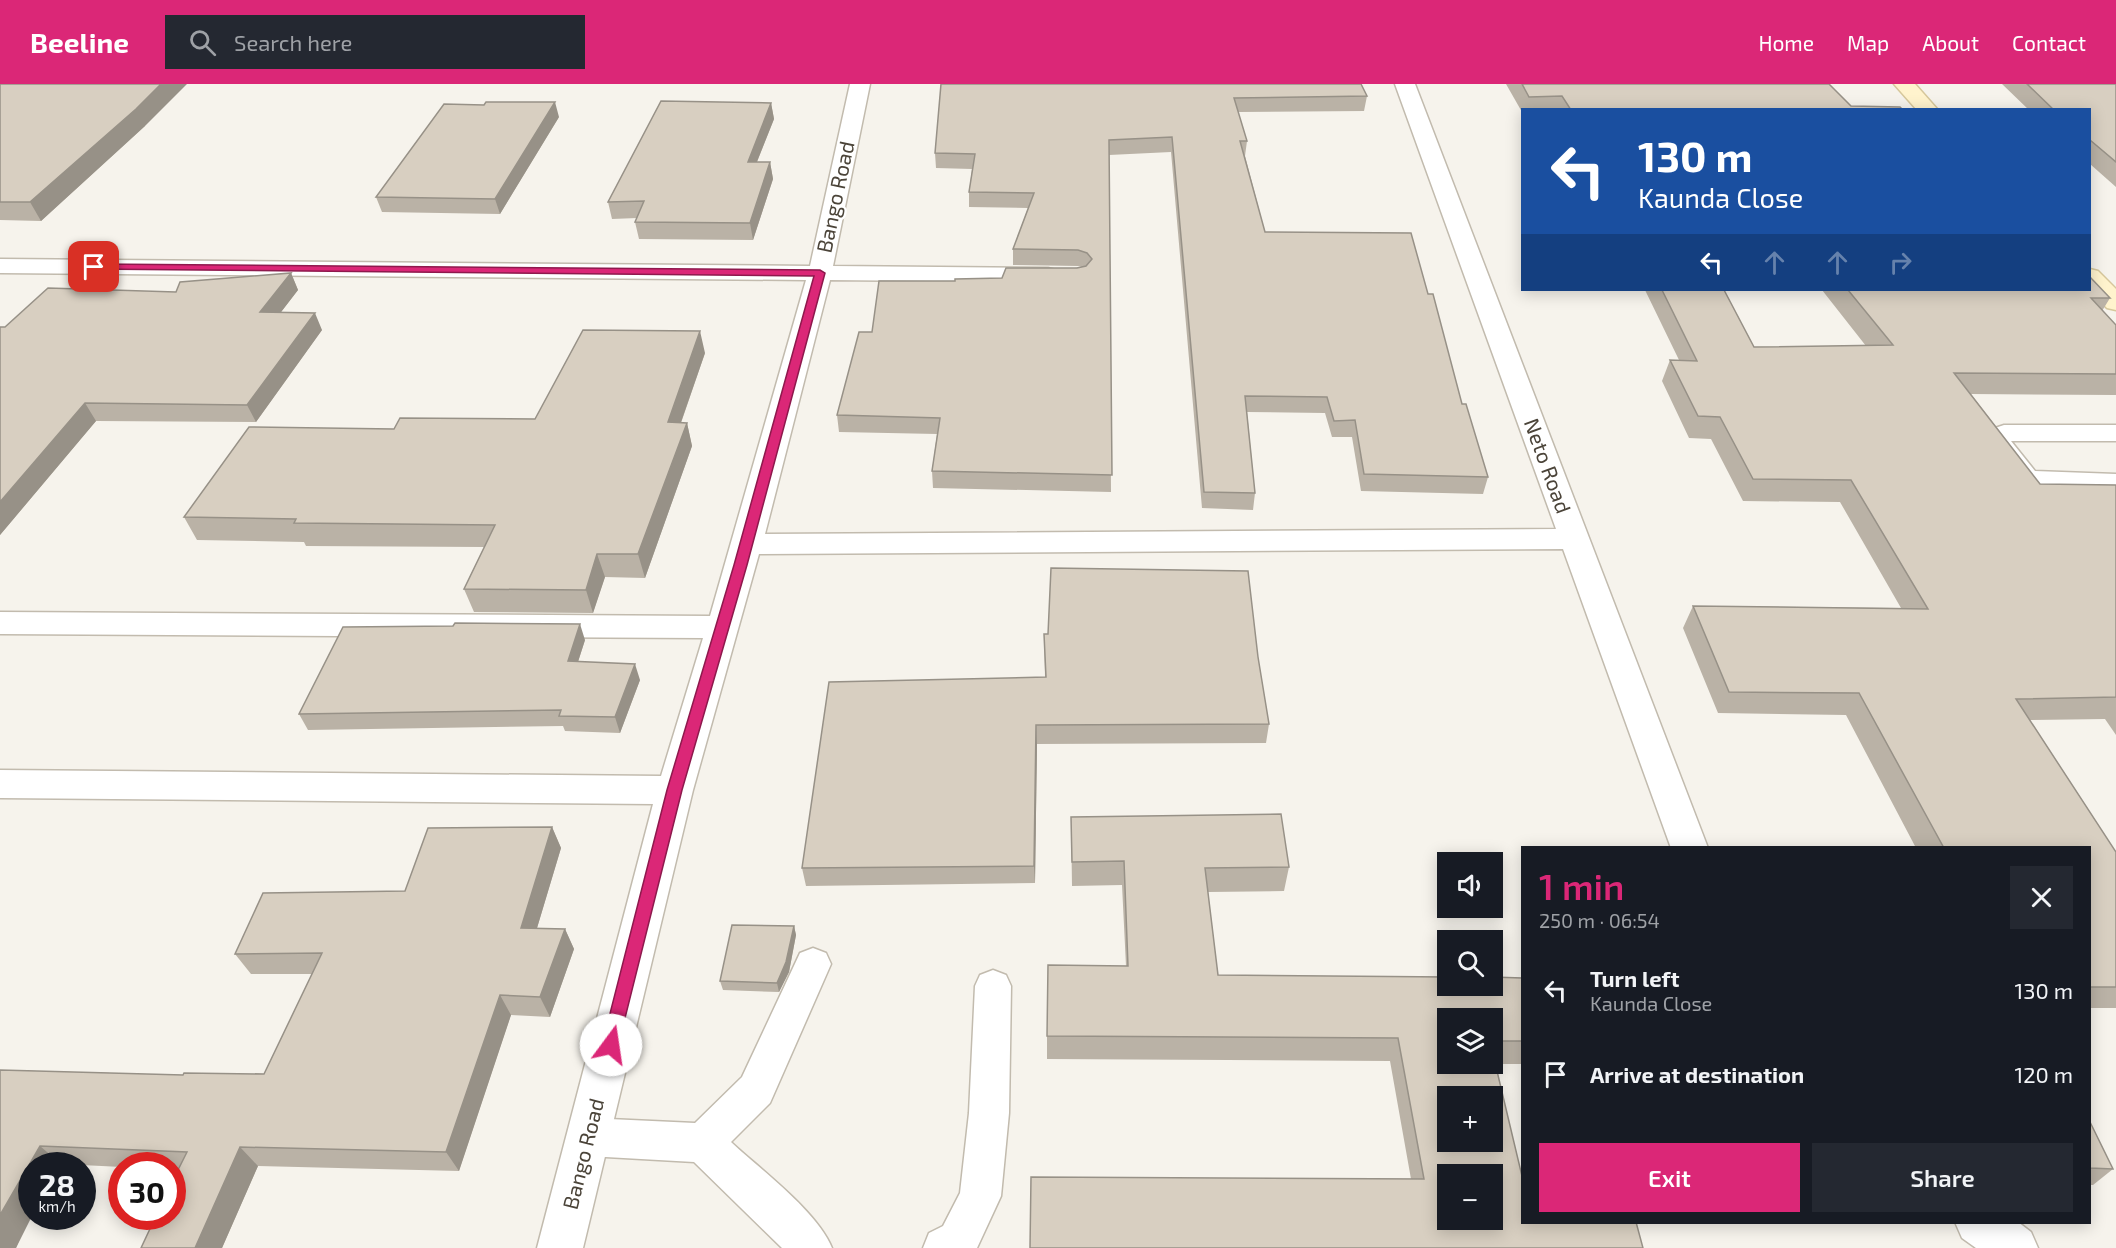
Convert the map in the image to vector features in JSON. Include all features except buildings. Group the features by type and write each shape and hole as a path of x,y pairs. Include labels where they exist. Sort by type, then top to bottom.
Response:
{"street":[{"name":"Bango Road","path":"560,1248 675,790 747,544 820,273 860,84"},
{"name":"Neto Road","path":"1405,84 1689,846"},
{"path":"1904,84 1926,108"},
{"path":"0,266 1065,275"},
{"path":"2091,277 2116,303"},
{"path":"747,544 1574,539"},
{"path":"0,623 723,627"},
{"path":"0,784 675,790"},
{"path":"1981,1224 2015,1248"}],"lane":[{"path":"2116,433 2004,433 1996,438 2026,478 2044,481 2116,482"},
{"path":"703,1143 756,1090 813,964"},
{"path":"944,1248 958,1241 980,1196 989,1113 993,986"},
{"path":"588,1137 703,1143 777,1212 811,1248"}],"route":[{"path":"94,267 820,273 741,565 675,790 611,1045"}]}
